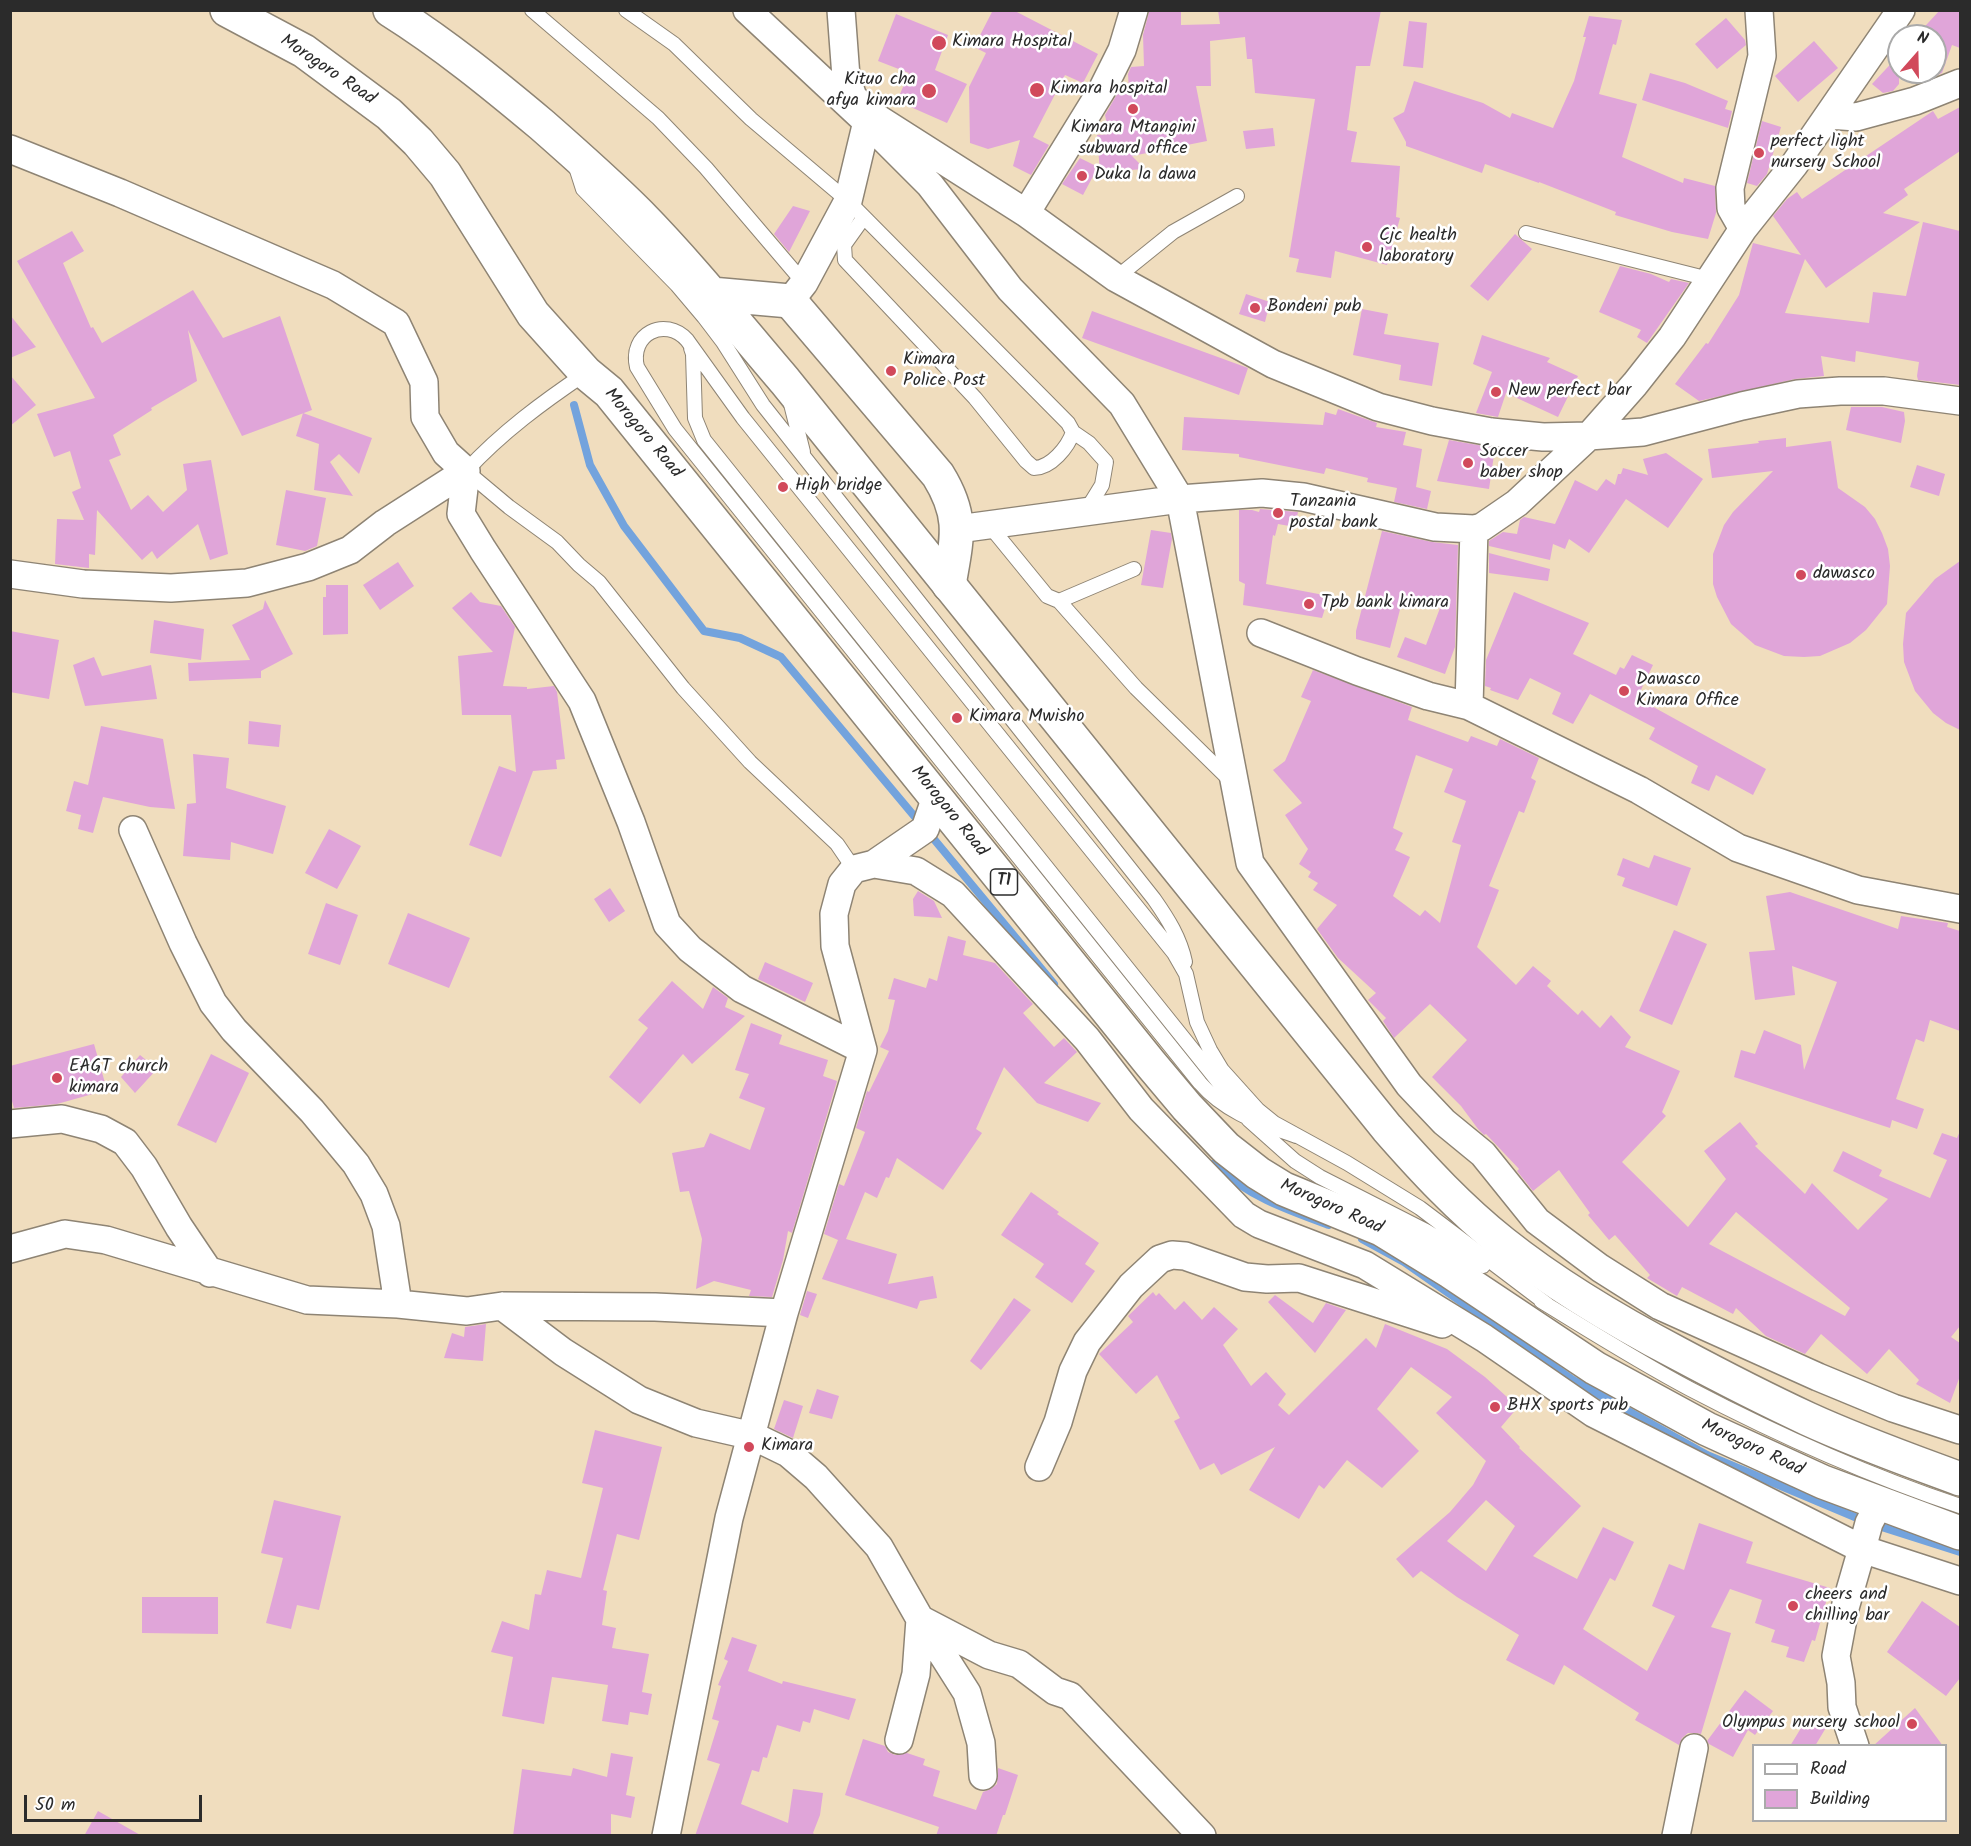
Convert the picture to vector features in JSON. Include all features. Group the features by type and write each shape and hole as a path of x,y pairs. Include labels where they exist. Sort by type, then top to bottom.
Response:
{"main road":[{"name":"Morogoro Road","path":"227,10 304,51 389,114 418,142 445,174 532,314 586,373 609,392 1187,1107 1226,1148 1258,1173 1284,1189 1370,1225 1407,1245 1585,1362 1656,1402 1760,1454 1879,1504 1960,1533"},
{"name":"Morogoro Road","path":"390,10 420,29 503,93 639,213 785,381 1387,1128 1441,1189 1503,1243 1556,1281 1644,1335 1731,1382 1810,1420 1899,1457 1960,1479"},
{"path":"711,294 797,292 950,493 958,529 949,585"}],"street":[{"path":"747,10 868,118 930,185 1010,289 1122,404 1180,499 1250,863 1409,1085 1444,1122 1483,1154 1537,1221 1600,1268 1660,1306 1818,1377 1893,1408 1960,1430"},
{"path":"841,10 846,77 853,97 868,118 1026,213 1116,278 1273,364 1378,407 1432,421 1491,432 1543,437 1643,432 1798,394 1884,391 1960,401"},
{"path":"1026,213 1102,88 1122,50 1134,10"},
{"path":"1743,229 1731,208 1730,188 1762,56 1759,10"},
{"path":"958,529 1180,499 1262,493 1303,497 1436,527 1474,530 1482,527 1517,502 1588,436 1635,384 1672,338 1743,229 1794,165 1901,10"},
{"path":"1829,115 1856,117 1915,101 1960,83"},
{"path":"797,292 856,209 868,118"},
{"path":"10,149 130,197 333,285 396,323 424,382 425,417 446,453 466,471"},
{"path":"10,574 83,584 171,588 247,583 308,567 350,550 386,523 466,471"},
{"path":"466,471 461,514 582,701 631,822 667,924 690,949 742,989 863,1050"},
{"path":"1469,706 1474,530"},
{"path":"1261,633 1428,696 1469,706 1639,790 1738,848 1858,890 1960,909"},
{"path":"666,1836 729,1518 753,1436 784,1313 863,1050 835,946 834,914 842,884 864,866 925,829 936,797"},
{"path":"132,830 213,1003 234,1030 327,1129 356,1164 374,1194 386,1226 398,1304"},
{"path":"864,866 916,871 952,894 1087,1039 1141,1109 1244,1215 1259,1224 1365,1265 1484,1338 1593,1413 1862,1549 1960,1581"},
{"path":"10,1124 62,1119 101,1128 125,1142 144,1167 179,1227 210,1273"},
{"path":"10,1249 65,1234 106,1240 210,1273 307,1300 398,1304 467,1311 502,1306 655,1307 784,1313"},
{"path":"1039,1467 1058,1422 1073,1371 1087,1342 1131,1286 1160,1259 1172,1255 1185,1256 1245,1277 1299,1278 1484,1338"},
{"path":"502,1306 563,1352 639,1400 696,1423 753,1436 788,1453 831,1492 879,1547 920,1619 967,1693 981,1743 982,1776"},
{"path":"1854,1744 1842,1707 1841,1683 1836,1656 1845,1608 1869,1523 1879,1504"},
{"path":"900,1740 916,1674 920,1619"},
{"path":"920,1619 989,1654 1018,1664 1055,1690 1070,1696 1203,1836"},
{"path":"1676,1836 1694,1748"}],"lane":[{"path":"532,10 658,118 706,168 797,292"},
{"path":"626,10 674,44 751,119 856,209 1068,423 1073,432 1089,443 1106,462 1102,485 1086,511"},
{"name":"Morogoro Road","path":"571,151 583,189 677,285 704,317 723,342 763,405 1154,898 1174,928 1183,952 1197,1022 1222,1070 1258,1110 1274,1123 1347,1163 1420,1209 1548,1305"},
{"path":"1116,278 1173,232 1237,196"},
{"path":"856,209 844,244 845,260 975,398 1026,461 1034,468 1042,468 1060,453 1073,432"},
{"path":"1526,233 1709,279"},
{"name":"Morogoro Road","path":"1186,974 1174,953 743,418 687,340 674,331 659,329 646,335 640,342 636,353 639,372 675,429 1200,1083 1219,1102 1249,1120 1296,1136"},
{"name":"Morogoro Road","path":"687,340 693,354 695,418 704,440 1249,1120 1295,1161 1320,1178 1426,1231 1615,1347 1688,1388 1763,1426 1854,1465 1960,1506"},
{"path":"586,373 493,442 466,471 509,507 557,542 599,582 683,688 750,762 837,844 864,866"},
{"name":"Morogoro Road","path":"785,381 805,459"},
{"path":"989,525 1047,596 1059,601 1136,688 1233,784"},
{"path":"1059,601 1134,569"}],"building":[{"name":"Kimara hospital","path":"993,10 1013,10 1098,54 1083,83 1065,75 1033,137 1049,145 1031,175 1013,166 1020,140 988,149 970,143 969,87 986,53 974,47"},
{"path":"1218,10 1381,10 1370,66 1356,66 1347,130 1357,132 1351,162 1400,166 1396,217 1400,218 1387,265 1335,251 1331,278 1296,272 1299,259 1289,257 1315,99 1255,93 1252,59 1247,59 1245,37 1210,41 1211,86 1196,86 1207,141 1132,156 1145,169 1100,172 1097,135 1109,134 1105,115 1120,89 1129,90 1128,74 1131,67 1144,66 1143,35 1149,12 1181,11 1181,25 1220,24"},
{"path":"1940,10 1960,10 1960,48 1952,45 1947,59 1947,24 1927,24"},
{"path":"896,14 948,35 935,70 967,84 947,123 897,101 909,73 878,61"},
{"path":"1589,16 1622,20 1599,94 1637,104 1622,157 1683,183 1684,178 1715,186 1716,213 1708,239 1672,232 1615,215 1616,212 1485,164 1482,173 1406,146 1393,118 1404,112 1414,81 1483,103 1510,118 1512,113 1553,128 1574,81"},
{"path":"1726,18 1745,40 1746,45 1717,69 1695,44"},
{"path":"1409,21 1427,23 1423,68 1403,66"},
{"path":"1814,41 1838,68 1798,102 1775,76"},
{"path":"1887,68 1887,84 1899,84 1893,91 1883,93 1872,84"},
{"path":"1650,73 1685,83 1728,101 1725,109 1732,111 1728,128 1642,100"},
{"path":"1960,107 1960,151 1904,189 1908,195 1883,213 1920,222 1826,288 1805,259 1785,313 1869,323 1873,292 1906,296 1923,222 1960,231 1960,385 1918,380 1919,362 1856,351 1855,362 1821,356 1824,376 1795,379 1699,401 1675,384 1706,343 1708,344 1739,295 1753,243 1801,255 1773,216 1787,199 1797,192 1802,199 1933,111 1938,119"},
{"name":"perfect light nursery School","path":"1762,121 1781,127 1767,174 1757,186 1747,183"},
{"path":"1273,128 1275,146 1246,149 1243,131"},
{"name":"Duka la dawa","path":"1080,158 1098,167 1083,195 1062,184"},
{"path":"793,206 810,211 789,252 774,234"},
{"path":"72,231 84,251 63,263 91,328 93,327 102,343 193,290 223,338 280,316 312,410 242,436 188,330 197,381 151,408 152,410 113,435 121,455 109,460 131,510 148,495 163,512 187,490 183,464 211,460 228,554 210,560 198,524 157,559 152,551 142,560 97,510 95,555 89,554 89,568 55,564 57,519 84,520 72,492 81,488 70,451 54,457 37,414 95,398 17,261"},
{"path":"1515,234 1532,249 1488,301 1470,286"},
{"path":"1620,266 1651,274 1669,282 1671,279 1689,283 1647,343 1637,337 1641,330 1599,312"},
{"name":"Bondeni pub","path":"1246,294 1270,302 1265,322 1239,314"},
{"path":"1362,309 1388,314 1384,334 1439,343 1432,386 1399,380 1401,365 1353,355"},
{"path":"1092,311 1248,368 1239,395 1082,338"},
{"path":"10,315 36,347 10,358"},
{"path":"1482,335 1550,358 1547,362 1578,376 1558,417 1506,393 1498,417 1476,413 1492,372 1473,364"},
{"path":"10,375 36,405 10,426"},
{"path":"1851,407 1882,407 1904,412 1905,421 1901,443 1846,430"},
{"path":"1338,409 1377,423 1376,427 1406,432 1403,445 1422,449 1416,487 1431,491 1427,509 1394,502 1397,488 1367,482 1368,478 1326,468 1324,474 1239,457 1239,454 1182,450 1184,417 1323,425 1325,412 1336,415"},
{"path":"303,413 372,438 359,474 339,454 330,462 353,496 314,490 319,444 296,436"},
{"name":"dawasco","path":"1786,438 1786,447 1831,441 1838,488 1865,507 1875,519 1888,549 1890,566 1887,604 1866,630 1850,643 1820,656 1784,656 1755,645 1731,624 1713,584 1713,554 1724,525 1733,512 1773,471 1712,478 1708,449"},
{"name":"Soccer baber shop","path":"1449,440 1495,448 1489,489 1437,481"},
{"path":"1666,453 1703,479 1668,528 1626,499 1589,553 1569,539 1565,549 1553,544 1550,560 1489,546 1489,541 1503,532 1517,534 1520,520 1524,517 1555,524 1575,480 1597,491 1606,479 1615,485 1618,474 1621,474 1623,468 1648,475 1643,459"},
{"path":"1917,465 1945,474 1939,496 1910,487"},
{"path":"286,490 326,498 317,546 305,551 276,545"},
{"path":"1260,509 1298,512 1295,527 1278,524 1275,536 1273,535 1266,584 1329,596 1322,618 1243,605 1245,584 1239,581 1239,510 1259,512"},
{"path":"1151,530 1171,533 1172,539 1163,588 1141,585"},
{"path":"1382,531 1458,545 1455,647 1445,674 1397,657 1405,637 1426,645 1440,608 1403,598 1390,648 1356,639 1356,631"},
{"path":"1489,553 1550,569 1548,581 1489,573"},
{"name":"dawasco","path":"1960,561 1960,730 1933,713 1915,691 1904,662 1903,644 1906,613 1935,579"},
{"path":"398,562 414,586 380,610 363,585"},
{"path":"326,585 348,585 348,634 323,635 323,597 326,597"},
{"path":"471,592 480,602 501,606 515,627 503,686 527,687 527,689 554,686 557,692 565,759 556,760 557,769 533,771 501,857 469,845 499,766 516,772 511,715 462,715 458,656 493,652 452,608"},
{"path":"1514,592 1589,623 1573,654 1616,675 1620,667 1624,669 1632,655 1653,665 1637,698 1766,769 1753,795 1716,775 1709,791 1691,783 1698,766 1649,739 1655,728 1590,694 1573,724 1552,714 1561,693 1530,678 1518,700 1485,686 1486,660"},
{"path":"265,600 293,654 261,671 261,678 189,681 188,663 250,660 232,625 263,609"},
{"path":"154,620 204,629 201,660 150,653"},
{"path":"10,631 59,640 49,699 10,692"},
{"path":"94,657 102,676 151,665 157,699 85,706 73,665"},
{"path":"1313,670 1412,707 1408,720 1468,742 1471,736 1497,746 1500,739 1539,758 1531,778 1536,781 1524,813 1519,811 1489,886 1499,890 1477,947 1516,985 1533,966 1551,981 1547,986 1578,1015 1582,1010 1600,1028 1611,1015 1631,1037 1625,1047 1680,1071 1662,1112 1666,1116 1622,1162 1688,1227 1726,1179 1704,1151 1740,1122 1758,1144 1755,1146 1805,1194 1812,1183 1858,1230 1888,1199 1833,1171 1843,1151 1882,1170 1879,1176 1930,1198 1947,1160 1933,1154 1942,1133 1957,1138 1960,1131 1960,1326 1951,1337 1960,1343 1960,1376 1950,1403 1916,1384 1919,1380 1889,1349 1867,1374 1821,1334 1805,1354 1766,1336 1736,1308 1733,1314 1682,1287 1677,1296 1647,1278 1650,1275 1615,1235 1609,1240 1588,1215 1590,1213 1559,1170 1533,1191 1517,1171 1519,1169 1486,1134 1484,1135 1478,1129 1461,1106 1432,1077 1467,1040 1430,1004 1394,1038 1383,1021 1386,1018 1368,1000 1376,993 1338,958 1317,929 1337,905 1313,890 1318,883 1308,877 1311,872 1299,864 1308,849 1285,815 1302,803 1273,770 1285,761 1311,701 1301,697","holes":["1416,755 1453,769 1444,792 1466,801 1452,842 1461,845 1440,923 1425,910 1420,916 1393,896 1410,857 1395,850 1403,833 1393,828","1736,1212 1850,1308 1845,1316 1709,1244"]},
{"path":"249,721 281,725 279,747 248,744"},
{"path":"101,726 163,739 175,809 150,807 103,797 93,833 78,829 81,815 66,811 74,781 88,785"},
{"path":"193,754 229,758 226,788 286,806 273,854 231,842 230,860 183,856 187,804 196,803"},
{"path":"329,829 361,846 337,889 305,873"},
{"path":"1654,855 1691,868 1677,906 1622,886 1625,878 1617,875 1623,858 1649,868"},
{"path":"610,888 625,911 609,922 594,899"},
{"path":"918,891 934,901 942,918 914,916 913,899"},
{"path":"1790,892 1898,929 1901,916 1948,923 1947,927 1960,931 1960,1031 1930,1020 1924,1042 1916,1039 1896,1099 1924,1109 1917,1129 1892,1120 1890,1128 1734,1077 1741,1050 1755,1054 1764,1030 1801,1045 1804,1070 1837,982 1792,966 1795,995 1755,1000 1749,952 1775,950 1766,896"},
{"path":"326,903 358,915 340,965 308,954"},
{"path":"408,913 470,938 449,988 388,964"},
{"path":"1674,930 1707,944 1672,1025 1639,1011"},
{"path":"948,936 966,941 963,955 995,963 1033,1004 1023,1013 1054,1047 1064,1038 1077,1052 1044,1083 1101,1103 1088,1122 1037,1103 1004,1067 976,1129 982,1133 943,1190 897,1158 877,1198 865,1192 846,1239 897,1254 888,1284 933,1276 937,1298 920,1301 917,1309 822,1279 838,1240 824,1234 839,1184 844,1186 865,1132 856,1128 867,1091 869,1092 889,1051 880,1047 888,1031 895,1000 888,999 894,978 926,988 929,978 937,981"},
{"path":"765,962 813,983 805,1002 758,979"},
{"path":"672,981 703,1009 713,987 728,998 725,1007 745,1016 692,1064 683,1054 640,1104 609,1077 648,1028 638,1020"},
{"path":"751,1023 782,1035 779,1044 828,1060 823,1076 837,1081 792,1233 788,1231 783,1260 772,1297 749,1296 751,1290 714,1281 696,1289 702,1239 689,1191 680,1192 672,1153 704,1147 710,1133 750,1150 765,1108 739,1098 749,1074 735,1070"},
{"name":"EAGT church kimara","path":"94,1044 107,1090 57,1104 14,1108 10,1094 10,1066"},
{"path":"211,1054 249,1073 216,1143 177,1125"},
{"path":"140,1055 157,1069 135,1093 121,1077"},
{"path":"1031,1192 1059,1212 1057,1214 1099,1243 1085,1264 1095,1271 1072,1303 1035,1277 1044,1264 1001,1235"},
{"path":"807,1291 817,1294 808,1318 800,1315"},
{"path":"1153,1292 1156,1296 1159,1293 1175,1310 1184,1301 1202,1320 1214,1307 1238,1329 1223,1345 1251,1386 1266,1372 1286,1394 1278,1405 1289,1415 1366,1338 1376,1348 1385,1324 1447,1349 1485,1377 1518,1407 1501,1427 1519,1448 1581,1506 1533,1556 1577,1579 1603,1527 1634,1542 1615,1581 1610,1578 1583,1629 1647,1671 1675,1616 1652,1606 1669,1564 1684,1570 1699,1523 1753,1542 1746,1563 1830,1588 1815,1641 1812,1640 1804,1662 1786,1657 1789,1647 1771,1642 1775,1630 1755,1623 1762,1600 1730,1589 1711,1627 1731,1633 1701,1734 1688,1733 1679,1745 1635,1720 1639,1713 1564,1665 1554,1685 1506,1660 1519,1635 1457,1597 1421,1571 1413,1578 1396,1559 1450,1512 1473,1485 1486,1461 1436,1413 1452,1397 1411,1367 1377,1409 1419,1451 1382,1488 1347,1460 1324,1489 1319,1485 1299,1519 1249,1490 1275,1447 1221,1475 1214,1463 1200,1470 1174,1421 1180,1418 1157,1375 1136,1394 1099,1354 1133,1322 1128,1316","holes":["1486,1500 1515,1526 1486,1571 1447,1541"]},
{"path":"1275,1295 1313,1323 1326,1303 1346,1310 1315,1353 1268,1302"},
{"path":"1014,1298 1031,1310 981,1370 970,1361"},
{"path":"486,1324 483,1361 444,1358 452,1333 464,1337 465,1327"},
{"path":"817,1389 839,1396 832,1419 809,1413"},
{"path":"784,1400 803,1406 793,1438 774,1429"},
{"path":"595,1430 662,1447 639,1540 617,1534 603,1590 607,1591 602,1625 616,1628 612,1648 649,1654 642,1692 652,1694 648,1715 630,1712 628,1725 602,1721 608,1685 552,1677 544,1724 502,1716 513,1657 491,1652 502,1621 529,1630 535,1594 541,1595 547,1570 581,1578 603,1488 582,1483"},
{"path":"274,1500 341,1516 319,1610 297,1605 291,1629 266,1623 283,1558 261,1553"},
{"path":"142,1597 218,1597 218,1634 142,1633"},
{"path":"1922,1601 1960,1627 1960,1678 1946,1696 1887,1652"},
{"path":"732,1637 757,1645 748,1671 782,1684 783,1681 856,1699 849,1720 814,1709 810,1723 803,1721 800,1732 777,1725 767,1758 763,1757 759,1772 752,1770 741,1804 788,1823 793,1789 823,1793 820,1815 813,1833 816,1836 695,1836 720,1764 707,1760 719,1721 712,1719 721,1686 718,1685 728,1661 724,1659"},
{"path":"1745,1690 1773,1711 1755,1735 1748,1730 1733,1757 1707,1741"},
{"name":"Olympus nursery school","path":"1915,1708 1942,1744 1875,1744"},
{"path":"1809,1715 1827,1726 1816,1744 1791,1744"},
{"path":"863,1739 885,1746 888,1752 895,1755 907,1753 925,1759 923,1765 940,1771 933,1796 976,1810 983,1792 997,1784 998,1768 1018,1775 996,1836 936,1836 939,1827 845,1795"},
{"path":"611,1753 633,1757 626,1795 635,1797 631,1818 611,1814 611,1836 513,1836 522,1769 571,1776 573,1768 607,1777"},
{"path":"98,1811 142,1836 84,1836"}],"waterway":[{"path":"574,405 590,465 624,526 704,631 740,638 781,657 920,823"},
{"path":"928,832 1054,984"},
{"path":"1213,1164 1253,1193 1329,1225"},
{"path":"1362,1239 1404,1262 1573,1380 1707,1455 1869,1523 1960,1552"}],"place":[{"name":"Kimara Hospital","path":"939,43"},
{"name":"Kimara hospital","path":"1037,90"},
{"name":"Kituo cha afya kimara","path":"929,91"},
{"name":"Kimara Mtangini subward office","path":"1133,109"},
{"name":"perfect light nursery School","path":"1759,153"},
{"name":"Duka la dawa","path":"1082,176"},
{"name":"Cjc health laboratory","path":"1367,247"},
{"name":"Bondeni pub","path":"1255,308"},
{"name":"Kimara Police Post","path":"891,371"},
{"name":"New perfect bar","path":"1496,392"},
{"name":"Soccer baber shop","path":"1468,463"},
{"name":"High bridge","path":"783,487"},
{"name":"Tanzania postal bank","path":"1278,513"},
{"name":"dawasco","path":"1801,575"},
{"name":"Tpb bank kimara","path":"1309,604"},
{"name":"Dawasco Kimara Office","path":"1624,691"},
{"name":"Kimara Mwisho","path":"957,718"},
{"name":"EAGT church kimara","path":"57,1078"},
{"name":"BHX sports pub","path":"1495,1407"},
{"name":"Kimara","path":"749,1447"},
{"name":"cheers and chilling bar","path":"1793,1606"},
{"name":"Olympus nursery school","path":"1912,1724"}]}
